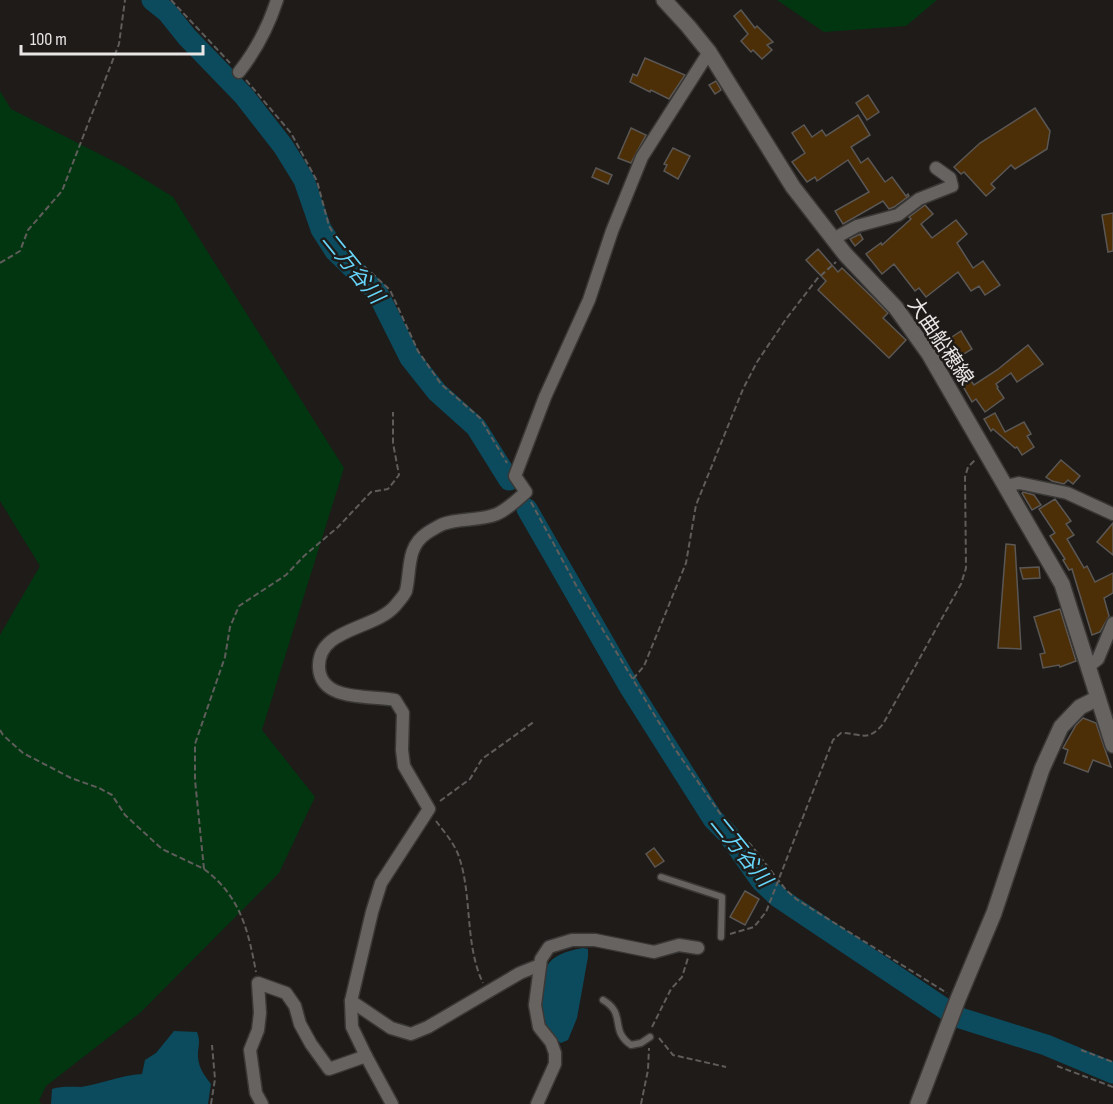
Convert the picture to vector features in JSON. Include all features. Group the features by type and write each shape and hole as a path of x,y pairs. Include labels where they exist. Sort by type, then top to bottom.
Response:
{"main road":[{"name":"大曲船穂線","path":"664,0 709,52 793,188 845,254 896,308 929,354 1062,584 1098,698 1110,725 1113,745"},
{"path":"918,1104 947,1026 994,913 1042,769 1061,727 1080,707 1098,698"}],"street":[{"path":"239,72 255,52 268,29 277,0"},
{"path":"393,1104 352,1027 351,1001 381,883 429,809 404,766 403,713 395,700 351,695 329,689 320,677 319,663 324,648 337,636 381,618 394,608 405,592 414,546 424,535 443,524 495,515 509,507 526,492 515,476 545,397 589,300 612,231 642,157 709,52"},
{"path":"833,239 856,226 898,215 919,199 952,186 950,178 936,168"},
{"path":"1006,486 1019,483 1067,493 1113,514"},
{"path":"1088,667 1098,659 1113,623"},
{"path":"537,1104 555,1064 555,1053 551,1042 539,1027 535,1005 541,959 549,947 572,940 595,940 654,952 679,945 698,948"},
{"path":"351,1001 391,1028 411,1034 428,1027 520,973 540,965"},
{"path":"262,1104 256,1093 250,1050 258,1030 260,1013 258,983 286,993 295,1006 300,1024 311,1044 329,1068 366,1056"}],"lane":[{"path":"661,877 722,897 722,938"},
{"path":"603,1000 613,1006 618,1017 622,1039 631,1045 650,1037"}],"path":[{"path":"0,262 20,251 28,230 62,191 119,44 125,0"},
{"path":"171,0 239,72 291,133 318,181 329,226 339,243 390,290 418,351 441,384 480,418 515,476"},
{"path":"633,679 644,666 686,563 696,505 742,389 757,362 798,303 817,279 845,254"},
{"path":"204,869 195,780 195,744 225,657 230,627 239,606 286,575 338,527 370,492 388,489 399,475 393,443 393,412"},
{"path":"722,938 741,929 754,927 766,912 833,740 841,733 866,737 874,734 883,724 961,584 966,568 965,477 968,466 986,452"},
{"path":"526,492 577,587 675,749 726,822 751,844 779,882 796,899 958,1001"},
{"path":"489,992 478,973 460,859 449,837 429,809 470,779 482,759 535,721"},
{"path":"0,730 23,753 71,778 112,795 125,815 162,849 204,869 219,880 234,900 244,921 258,983"},
{"path":"641,1104 648,1070 652,1028 671,989 681,977 689,955 698,948"},
{"path":"652,1028 673,1055 726,1067"},
{"path":"211,1104 215,1078 212,1045"},
{"path":"1081,1050 1113,1062"},
{"path":"1057,1066 1113,1087"}],"green space":[{"path":"777,0 937,0 906,26 824,32"},
{"path":"0,91 11,109 123,166 173,197 344,468 262,730 315,797 279,873 140,1013 46,1086 39,1101 41,1104 0,1104 0,635 40,566 0,501"}],"water":[{"path":"583,948 588,949 588,957 577,1018 568,1040 561,1043 548,1031 542,1015 541,998 546,971 549,963 560,954"},
{"path":"174,1031 197,1032 200,1065 211,1084 208,1104 51,1104 52,1089 81,1087 142,1074 145,1060 156,1053"}],"building":[{"path":"741,10 755,28 757,26 773,42 767,45 772,50 762,59 753,50 751,52 741,41 748,34 734,16"},
{"path":"645,58 685,75 669,99 630,82 633,74 637,76"},
{"path":"716,81 721,90 715,94 709,85"},
{"path":"868,95 879,112 867,120 856,103"},
{"path":"1035,108 1050,131 1047,149 1015,169 1011,165 991,184 995,188 986,196 964,172 961,174 954,167 980,143"},
{"path":"858,115 870,135 851,147 861,163 868,158 885,182 892,177 906,196 908,194 909,196 889,209 883,201 843,224 835,211 869,192 848,160 817,181 815,177 807,182 792,162 805,153 792,133 804,125 812,137 822,130 826,136"},
{"path":"631,128 646,135 631,163 618,158"},
{"path":"673,148 690,156 678,179 664,171 667,165 664,164"},
{"path":"596,168 612,175 608,184 592,177"},
{"path":"925,205 933,214 921,224 932,238 956,220 967,234 957,243 973,268 983,261 1000,285 985,295 979,286 971,291 958,272 926,297 919,288 915,291 894,264 882,274 866,254 881,243 882,245 911,219 909,217"},
{"path":"1113,213 1113,251 1108,252 1102,215"},
{"path":"860,234 863,239 855,246 850,239"},
{"path":"818,249 838,272 842,268 888,313 883,318 906,340 889,358 818,290 826,281 806,260"},
{"path":"961,331 972,349 962,355 968,367 959,374 953,365 950,367 937,347"},
{"path":"1028,345 1043,364 1017,382 1011,373 996,384 1004,398 985,412 976,399 972,402 961,383 969,378 974,385"},
{"path":"995,413 1005,432 1024,422 1031,434 1027,436 1034,447 1022,455 1017,447 1015,448 993,429 991,431 984,419"},
{"path":"1061,460 1080,476 1073,484 1068,480 1064,484 1046,477"},
{"path":"1023,492 1034,495 1041,505 1032,510"},
{"path":"1055,499 1071,521 1066,524 1074,535 1067,539 1084,568 1087,566 1095,582 1113,573 1113,593 1104,598 1109,616 1100,632 1092,635 1072,569 1069,570 1063,560 1065,559 1050,536 1055,533 1039,509"},
{"path":"1113,523 1113,555 1097,542"},
{"path":"1006,544 1015,545 1021,649 998,648"},
{"path":"1039,567 1040,578 1023,579 1020,568"},
{"path":"1060,609 1076,661 1060,667 1059,665 1043,668 1040,654 1045,653 1034,617"},
{"path":"1083,718 1096,723 1111,767 1093,760 1088,772 1064,763 1068,750 1063,748 1076,725"},
{"path":"654,848 664,861 655,867 646,854"},
{"path":"745,891 759,899 745,925 730,917"}],"waterway":[{"name":"二万谷川","path":"152,0 167,12 187,37 244,96 283,146 304,180 321,229 335,251 377,292 410,358 437,392 476,427 509,480"},
{"name":"二万谷川","path":"527,509 630,688 713,819 727,833 761,881 778,897 957,1017 1046,1045 1113,1073"}]}
